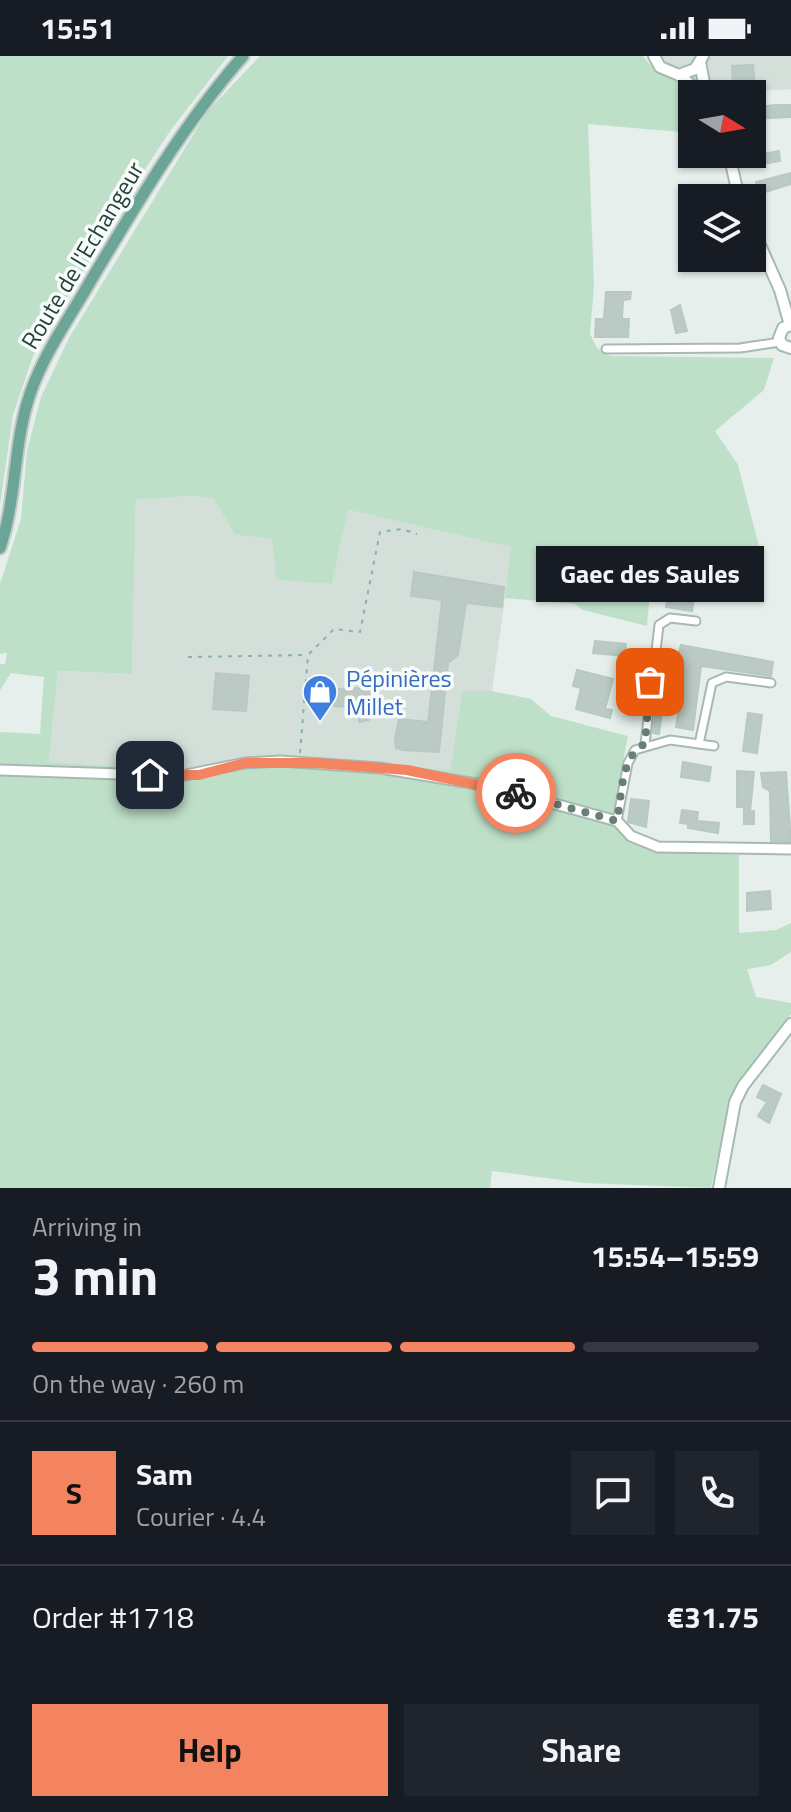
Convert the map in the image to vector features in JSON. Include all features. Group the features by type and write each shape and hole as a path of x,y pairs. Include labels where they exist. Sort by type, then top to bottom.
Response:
{"main road":[{"name":"Route de l'Echangeur","path":"0,548 13,497 22,422 44,359 170,151 213,91 243,56"},
{"name":"Route de l'Echangeur","path":"213,91 250,56"},
{"path":"654,56 660,67 686,80"},
{"path":"679,75 695,69 702,59"},
{"path":"702,59 703,80"},
{"path":"766,258 780,290 790,325 781,331 780,342 791,348"},
{"path":"719,1188 735,1102 743,1086 791,1024"}],"street":[{"path":"606,349 722,349 780,342"},
{"path":"645,744 659,625 670,618 696,621"},
{"path":"699,744 712,683 726,677 771,683"},
{"path":"617,821 628,763 635,750 645,744 670,740 714,746"},
{"path":"0,770 181,776 245,763 300,762 407,770 489,786 617,821 631,836 658,847 791,849"}],"path":[{"path":"300,762 308,655 334,629 360,632 380,532 402,529 417,534"},
{"path":"188,657 308,655"}],"shaded area":[{"path":"655,56 791,56 791,89 766,91 766,80 693,80"},
{"path":"191,496 213,498 235,535 272,539 276,580 332,584 348,510 512,547 492,691 462,691 450,770 316,757 248,758 198,771 49,762 58,671 132,674 136,500"}],"green space":[{"path":"0,56 228,56 170,131 127,197 33,356 13,415 0,505"},
{"path":"260,56 643,56 657,71 678,82 678,132 588,124 594,286 590,334 597,348 610,356 774,358 764,390 715,431 738,465 759,546 747,590 652,570 647,626 583,610 575,604 505,598 511,547 348,510 332,584 276,580 272,539 235,535 213,498 191,496 136,500 132,674 58,671 49,762 198,771 248,758 316,757 450,770 462,691 492,691 531,699 551,716 628,736 611,825 640,847 739,855 739,933 776,930 791,923 791,952 771,965 747,969 756,997 791,1003 791,1014 731,1095 711,1188 584,1183 492,1171 490,1188 0,1188 0,732 40,734 44,677 11,673 0,690 0,664 5,664 7,653 0,654 0,584 21,519 27,451 41,397 69,338 207,112"}],"building":[{"path":"753,65 754,80 733,80 732,66"},
{"path":"791,105 791,117 766,118 766,106"},
{"path":"779,151 780,161 766,163 766,153"},
{"path":"791,173 791,184 766,192 766,184 756,182"},
{"path":"606,292 631,292 630,299 623,300 622,319 629,319 628,337 595,337 596,319 604,319"},
{"path":"680,305 687,331 676,333 671,310"},
{"path":"414,572 504,587 502,607 466,603 458,655 448,663 439,752 396,748 399,719 428,722 442,600 411,596"},
{"path":"670,585 695,589 692,611 666,607"},
{"path":"595,641 626,644 625,656 593,653"},
{"path":"681,645 773,662 771,676 701,666 693,730 676,727 685,667 675,665"},
{"path":"661,661 668,662 659,734 653,733"},
{"path":"620,664 636,666 634,685 618,682"},
{"path":"577,670 613,679 605,709 612,710 610,718 576,709 581,688 573,686"},
{"path":"216,673 249,676 246,711 213,709"},
{"path":"365,688 374,692 375,698 369,720 359,722 359,716 353,715 348,707 334,706 336,689"},
{"path":"748,713 762,715 757,753 743,751"},
{"path":"683,762 711,767 709,781 681,777"},
{"path":"737,771 754,772 750,812 754,811 754,824 744,824 744,807 737,807"},
{"path":"786,772 791,842 771,841 770,791 763,787 761,773"},
{"path":"631,799 649,801 646,827 628,822"},
{"path":"682,810 698,812 697,821 719,823 718,833 688,828 688,824 680,823"},
{"path":"770,891 771,909 747,911 747,893"},
{"path":"763,1085 781,1094 769,1123 758,1116 767,1102 757,1097"}],"way so far":[{"path":"516,793 617,821 628,763 635,750 645,744 650,682"}],"place":[{"name":"Gaec des Saules","path":"650,682"},
{"name":"Pépinières Millet","path":"320,723"}],"route":[{"path":"150,775 199,775 245,763 280,761 407,770 516,793"}]}
